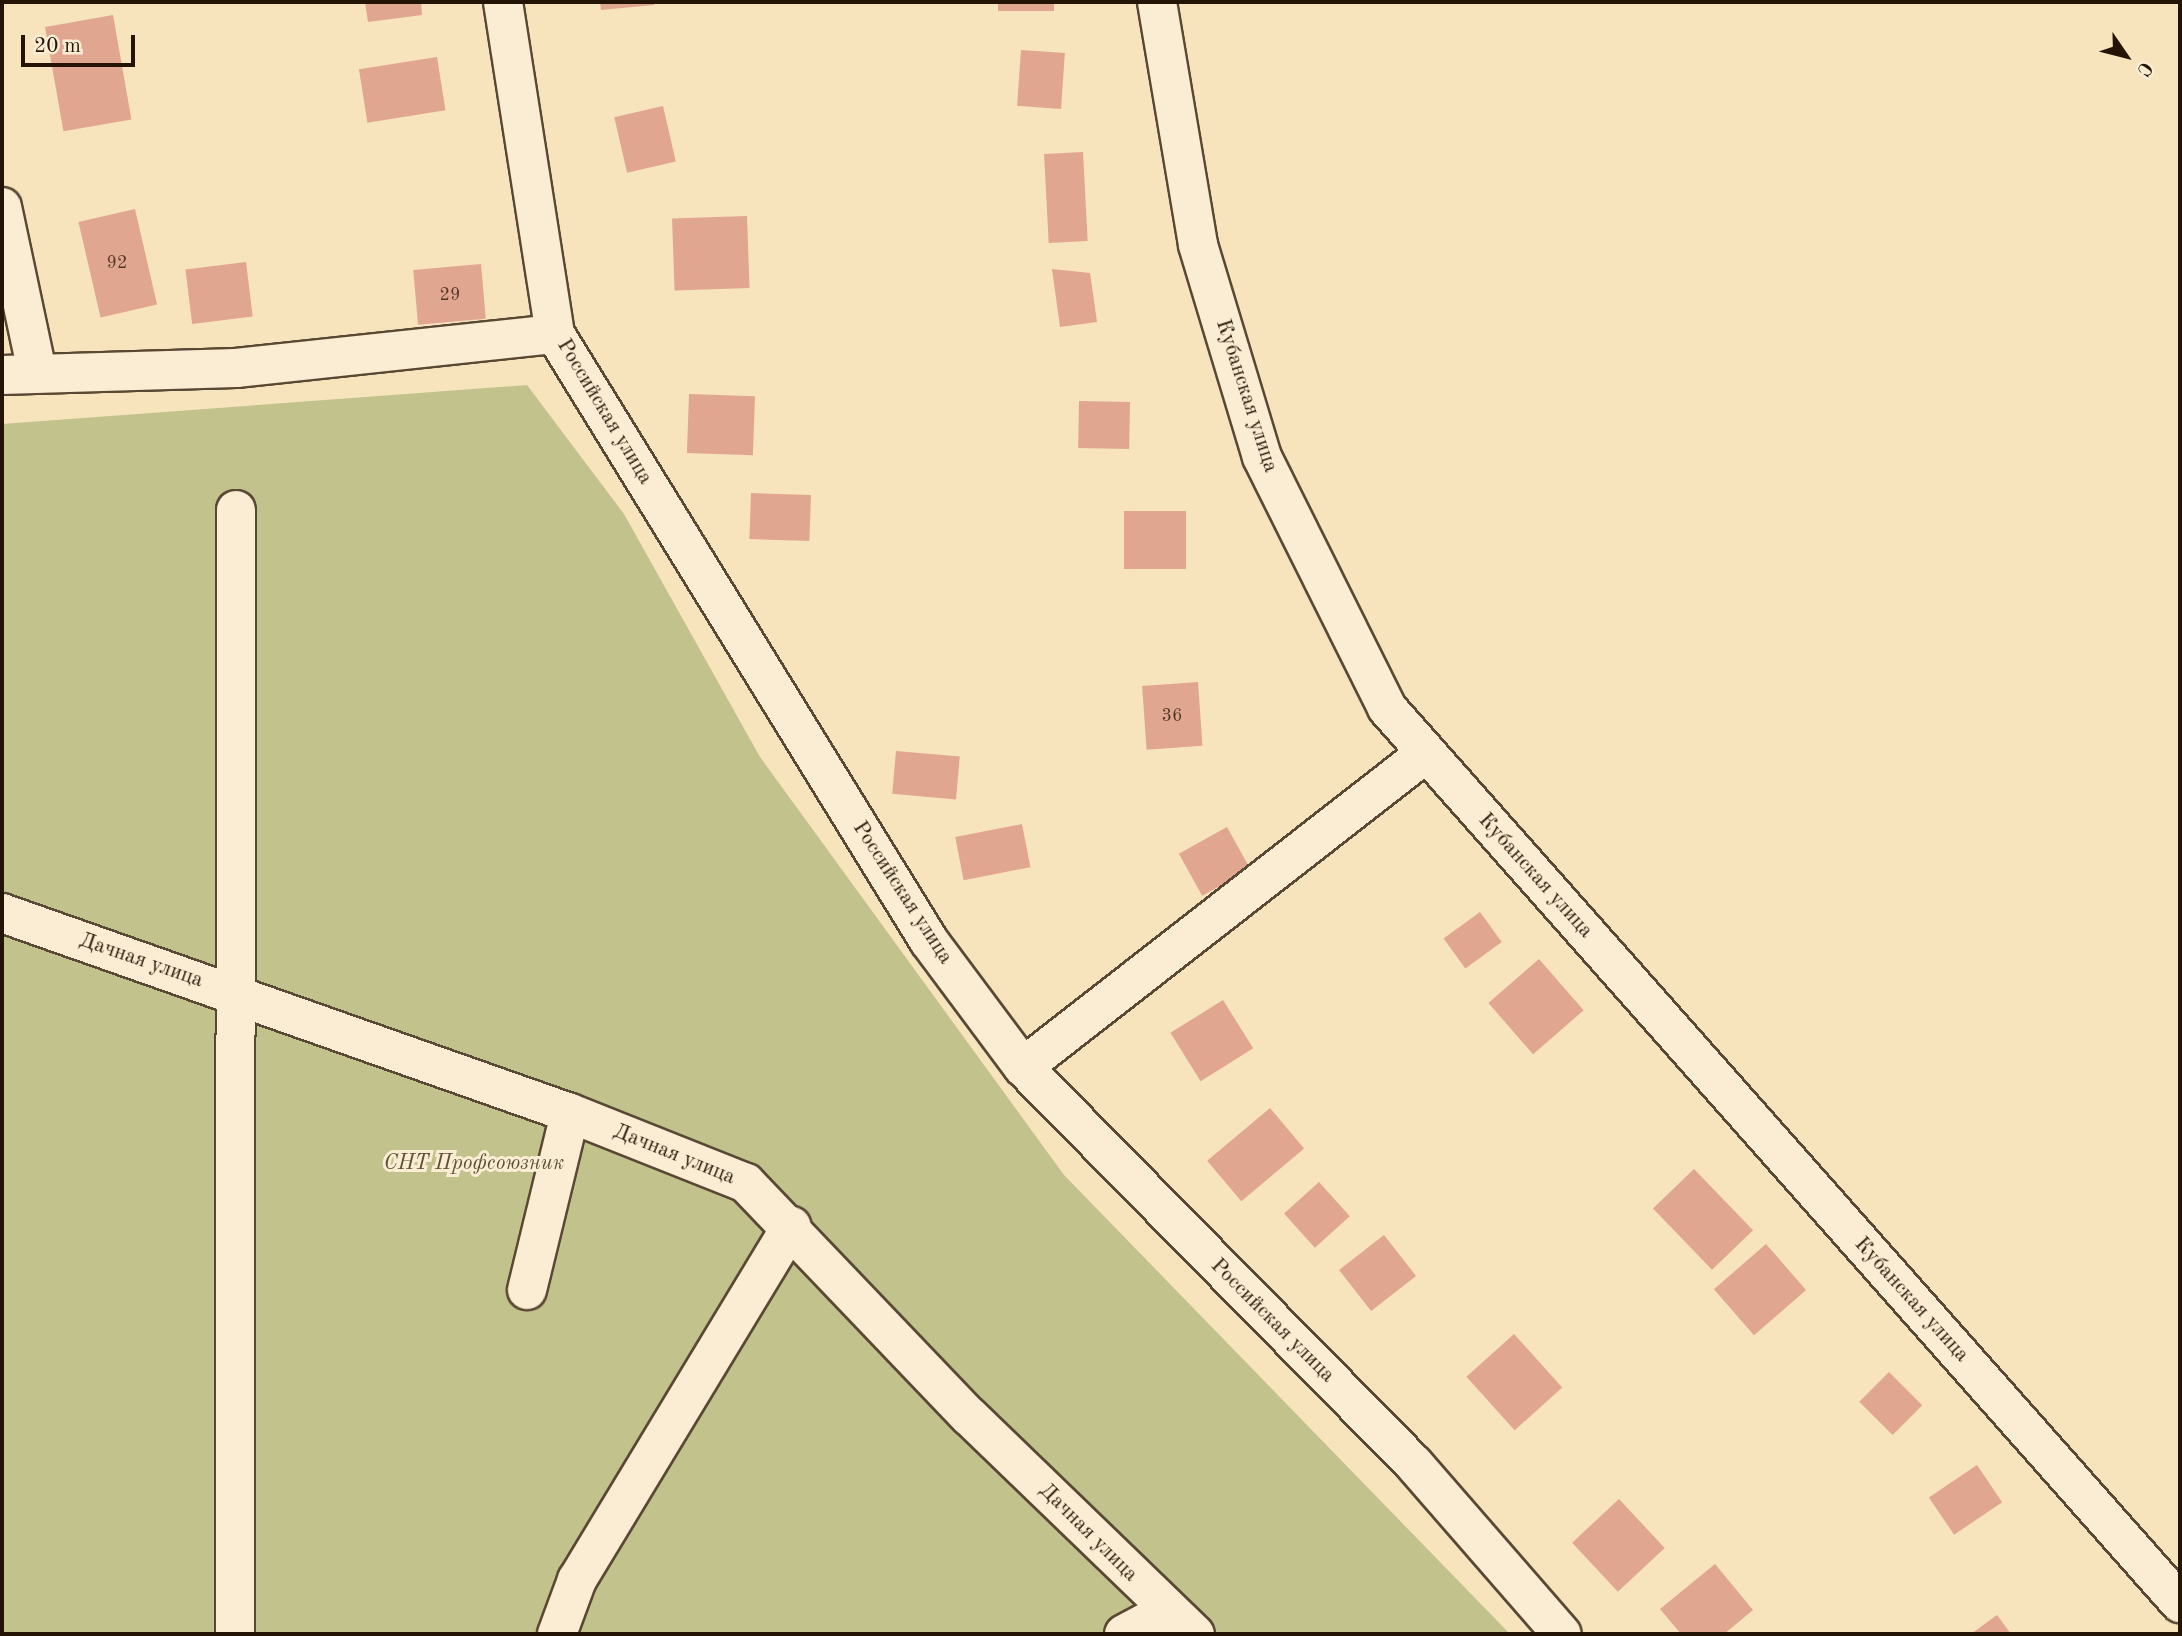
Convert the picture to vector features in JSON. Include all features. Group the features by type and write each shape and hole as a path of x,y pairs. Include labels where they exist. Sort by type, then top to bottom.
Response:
{"street":[{"name":"Российская улица","path":"503,2 555,334 929,941 1023,1067 1414,1464 1562,1634"},
{"name":"Кубанская улица","path":"1157,2 1198,245 1262,457 1387,708 2180,1603"},
{"path":"2,207 19,373 236,368 555,334"},
{"path":"235,1634 236,510"},
{"path":"1023,1067 1426,753"},
{"name":"Дачная улица","path":"2,913 570,1114 746,1183 792,1226 969,1416 1181,1623"},
{"path":"527,1290 570,1114"},
{"path":"557,1634 577,1580 792,1226"},
{"path":"1125,1634 1181,1623"}],"green space":[{"name":"СНТ Профсоюзник","path":"527,385 624,514 760,757 1064,1175 1510,1634 2,1634 2,424"}],"building":[{"path":"365,2 421,2 422,15 368,22"},
{"path":"600,2 654,2 654,5 601,10"},
{"path":"998,2 1054,2 1054,11 998,11"},
{"path":"113,15 131,119 63,131 45,27"},
{"path":"1021,50 1065,53 1061,109 1017,106"},
{"path":"437,57 445,110 367,123 359,69"},
{"path":"663,106 676,162 627,173 614,117"},
{"path":"1083,152 1088,241 1049,243 1044,154"},
{"path":"135,209 157,304 101,318 78,222"},
{"path":"747,216 750,288 675,291 672,219"},
{"path":"246,262 253,317 192,324 185,269"},
{"path":"481,264 486,319 418,325 413,270"},
{"path":"1052,269 1090,273 1097,322 1060,327"},
{"path":"689,394 755,396 753,455 687,453"},
{"path":"1079,401 1130,402 1129,449 1078,448"},
{"path":"751,493 811,495 809,541 749,539"},
{"path":"1124,511 1186,511 1186,569 1124,569"},
{"path":"1198,682 1202,746 1147,750 1142,686"},
{"path":"896,751 960,757 956,799 892,794"},
{"path":"1022,824 1030,867 964,880 955,837"},
{"path":"1227,827 1250,869 1202,896 1179,854"},
{"path":"1480,912 1502,942 1465,968 1444,938"},
{"path":"1539,959 1584,1010 1533,1054 1488,1003"},
{"path":"1223,1000 1253,1048 1201,1081 1170,1033"},
{"path":"1270,1108 1304,1149 1241,1201 1207,1161"},
{"path":"1694,1169 1753,1230 1712,1270 1653,1209"},
{"path":"1319,1182 1350,1216 1315,1248 1284,1213"},
{"path":"1384,1235 1416,1276 1371,1311 1339,1270"},
{"path":"1766,1244 1806,1290 1754,1335 1714,1289"},
{"path":"1514,1334 1562,1388 1515,1430 1466,1377"},
{"path":"1889,1372 1922,1405 1893,1435 1859,1402"},
{"path":"1977,1465 2002,1502 1954,1535 1929,1497"},
{"path":"1619,1499 1665,1548 1618,1592 1572,1543"},
{"path":"1715,1564 1753,1610 1724,1634 1681,1634 1660,1609"},
{"path":"1997,1615 2011,1634 1971,1634"}]}
